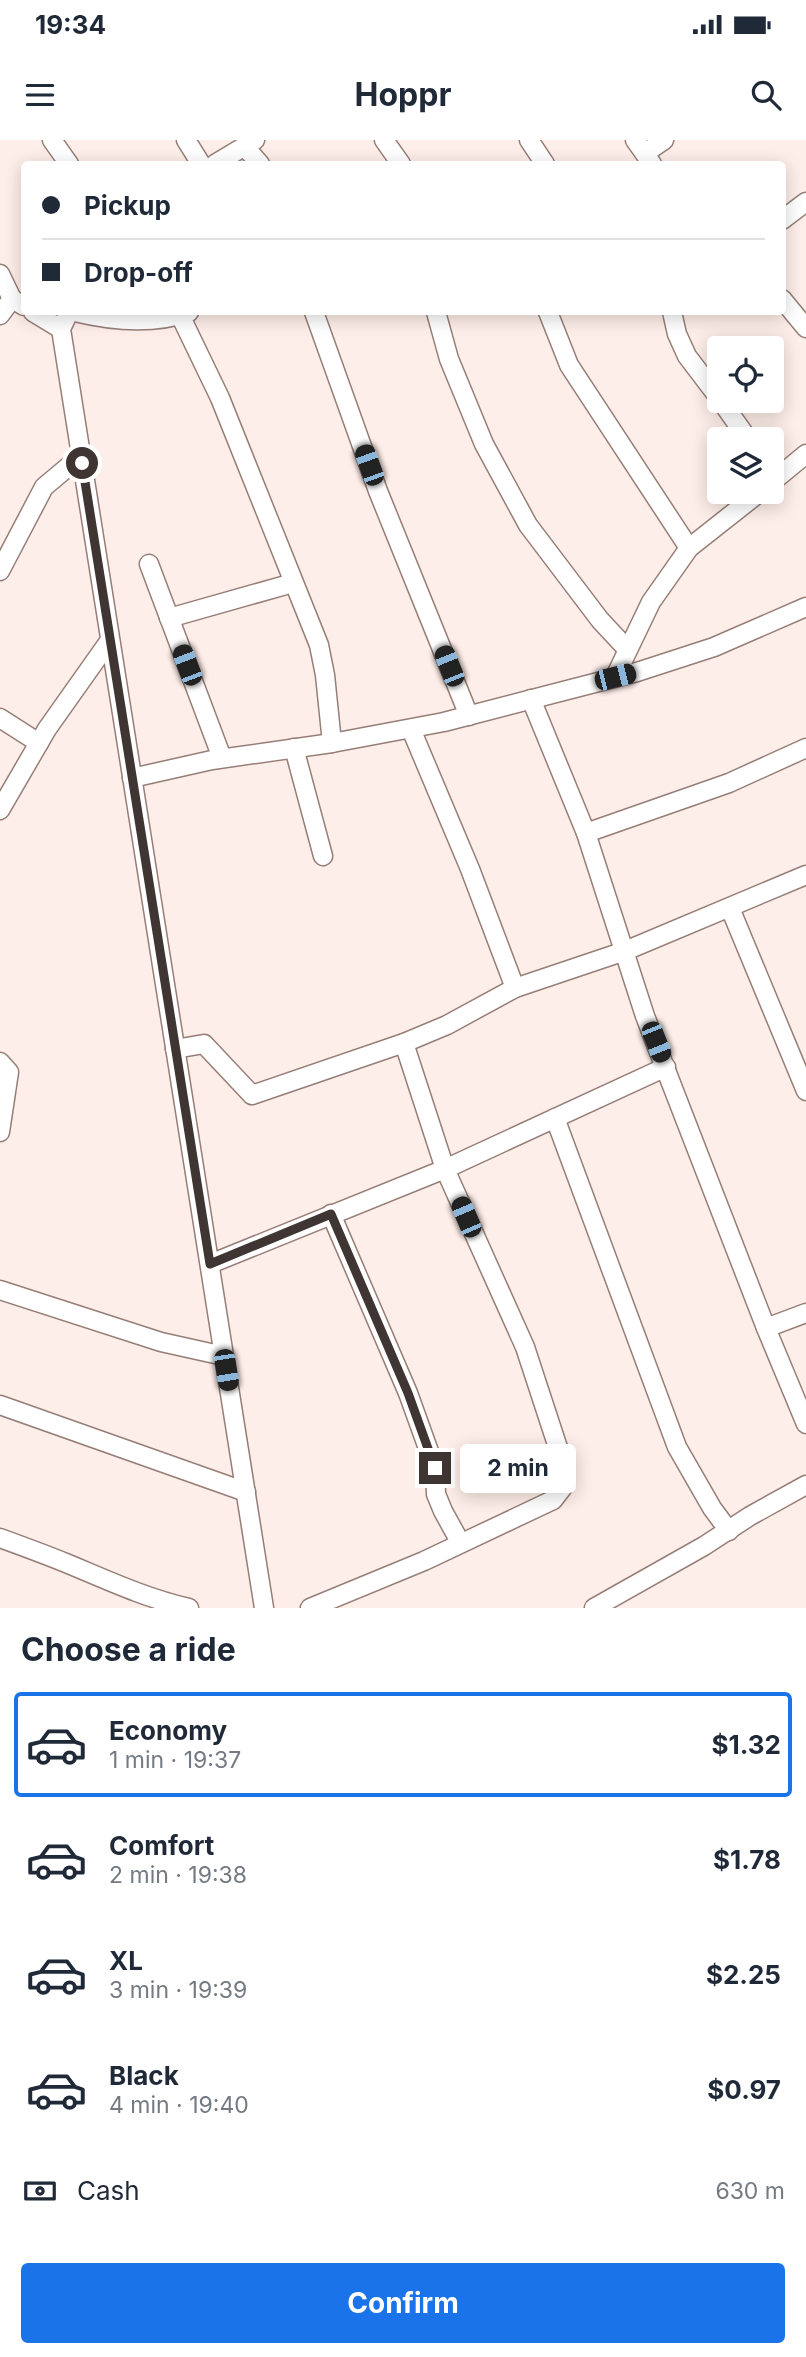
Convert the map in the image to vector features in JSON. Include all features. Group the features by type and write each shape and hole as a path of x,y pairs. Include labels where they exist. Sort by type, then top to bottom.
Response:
{"street":[{"path":"52,140 66,161"},
{"path":"186,140 199,161"},
{"path":"384,140 399,161"},
{"path":"529,140 543,161"},
{"path":"644,153 664,140"},
{"path":"220,161 250,143 259,161"},
{"path":"786,217 806,202"},
{"path":"0,274 18,302 0,314"},
{"path":"786,304 806,328"},
{"path":"38,315 61,329"},
{"path":"68,315 61,329 264,1608"},
{"path":"91,315 117,320 144,320 173,315"},
{"path":"186,315 319,645 332,743"},
{"path":"315,315 378,491 469,716"},
{"path":"437,315 449,359 484,443 527,525 600,620 627,649"},
{"path":"549,315 569,365 689,548"},
{"path":"672,315 687,356 707,382"},
{"path":"784,470 806,454"},
{"path":"0,571 44,486 81,456"},
{"path":"615,677 652,602 689,548 746,504"},
{"path":"149,564 222,758"},
{"path":"169,618 293,583"},
{"path":"132,778 222,758 332,743 469,716 714,647 806,607"},
{"path":"0,810 38,743 110,640"},
{"path":"531,699 586,833 645,1016 806,1424"},
{"path":"0,718 38,743"},
{"path":"411,729 470,869 515,988"},
{"path":"294,748 323,856"},
{"path":"586,833 729,783 806,748"},
{"path":"175,1049 204,1044 252,1095 404,1043 447,1025 515,988 625,951 806,875"},
{"path":"730,908 806,1091"},
{"path":"310,1608 424,1561 553,1500 563,1487 564,1466 525,1347 445,1169 404,1043"},
{"path":"0,1062 9,1072 0,1132"},
{"path":"210,1264 445,1169 666,1067"},
{"path":"555,1118 677,1447 712,1508 729,1531"},
{"path":"331,1214 408,1393 435,1468 436,1494 460,1542"},
{"path":"0,1290 161,1342 224,1356"},
{"path":"766,1328 806,1313"},
{"path":"0,1405 246,1492"},
{"path":"594,1608 806,1485"},
{"path":"0,1538 156,1601 189,1608"}],"route":[{"path":"82,463 210,1264 331,1214 408,1393 435,1468"}]}
